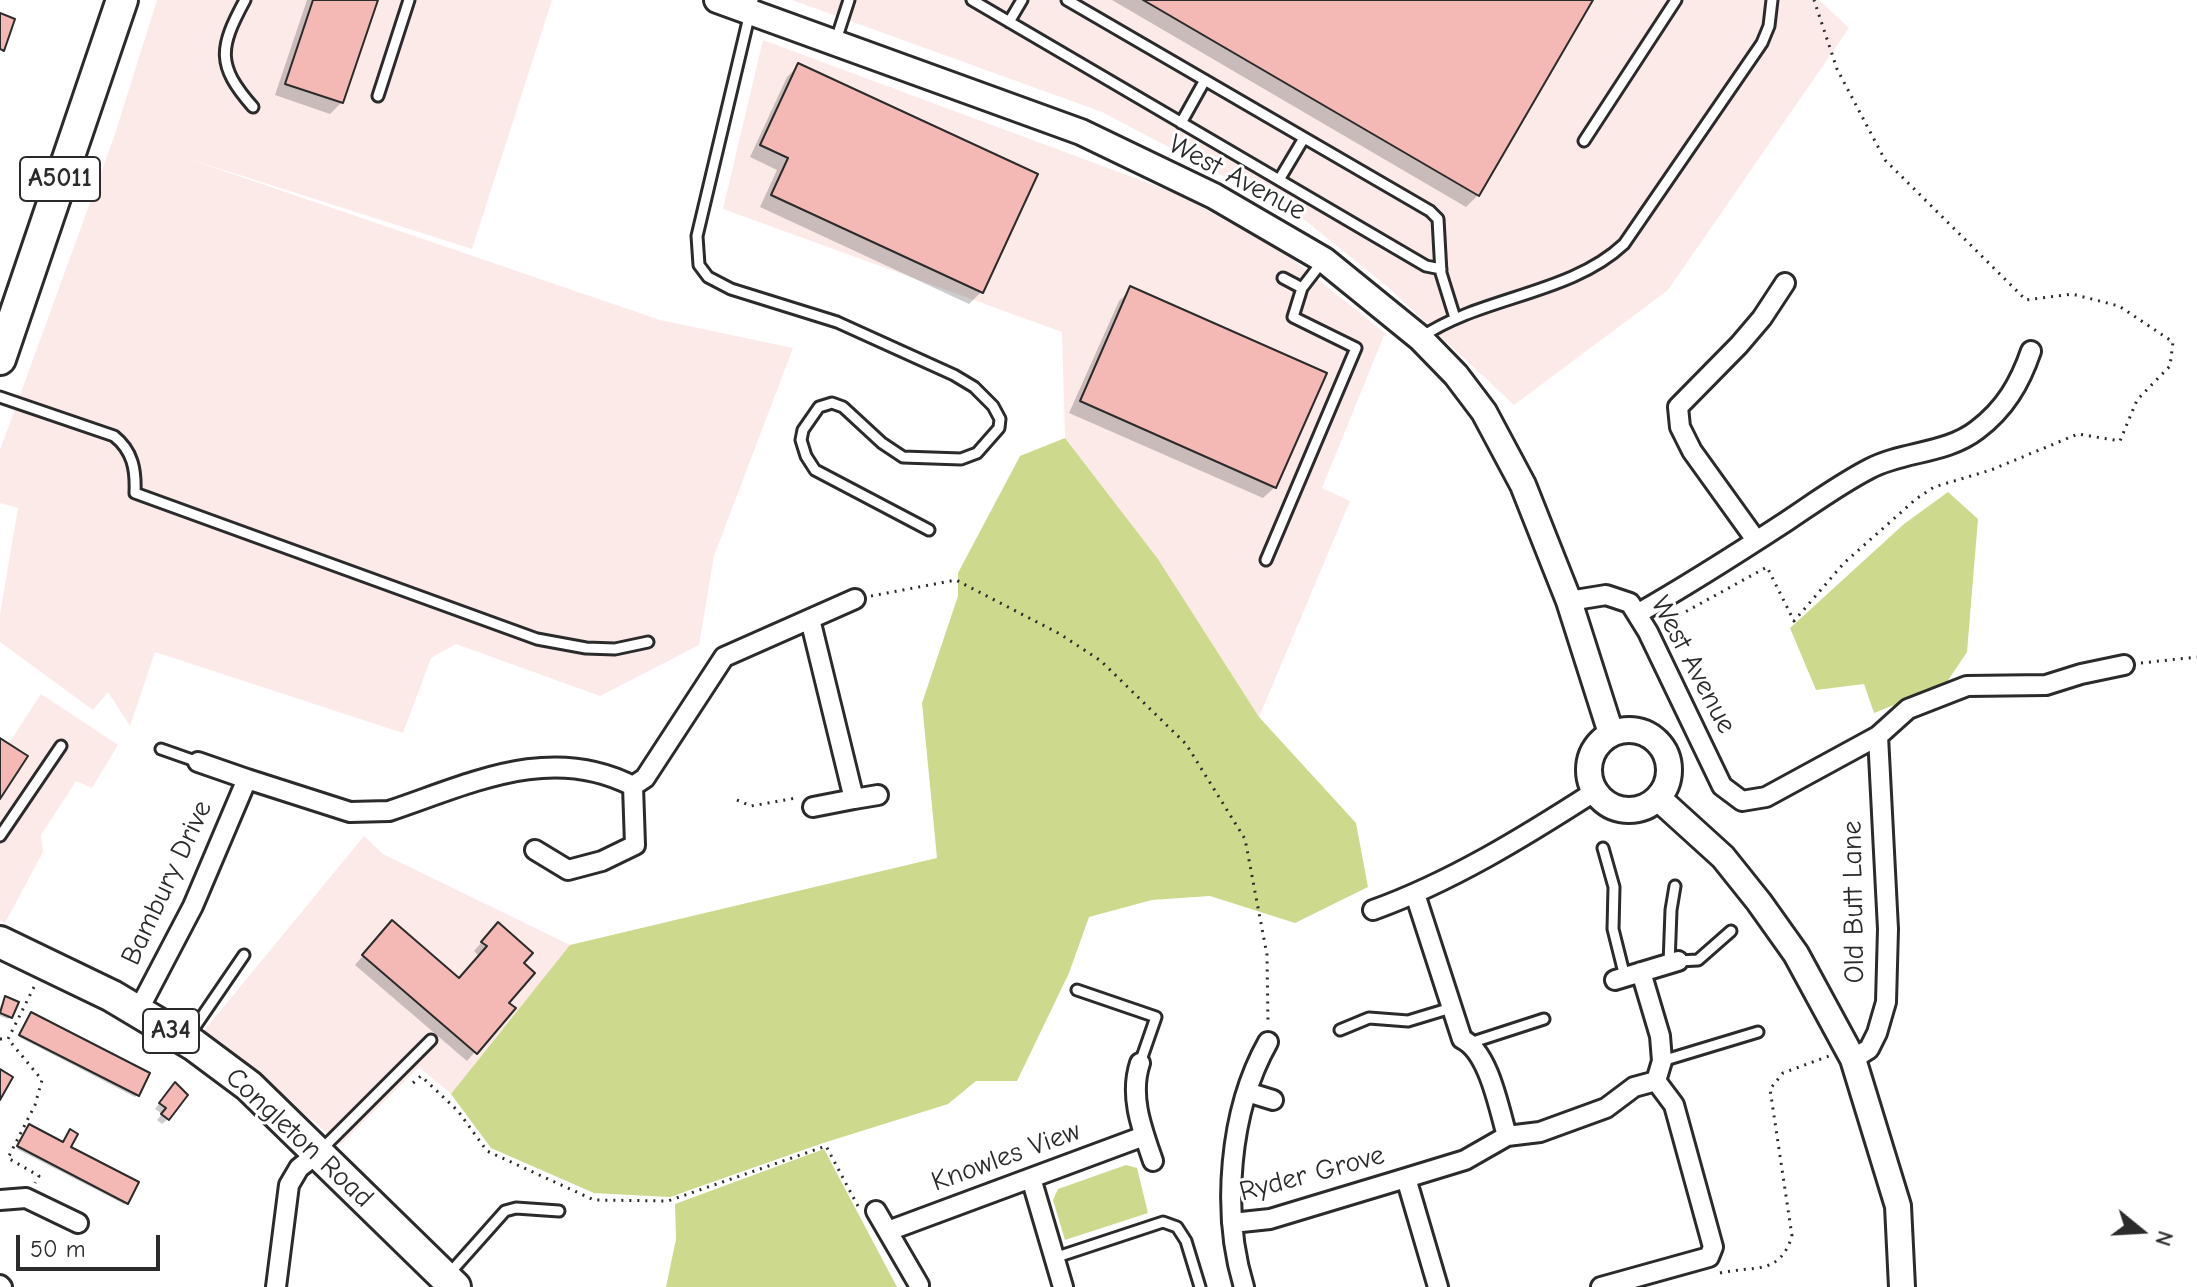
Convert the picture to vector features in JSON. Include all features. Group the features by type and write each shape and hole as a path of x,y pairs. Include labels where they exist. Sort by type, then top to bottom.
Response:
{"main road":[{"name":"A5011","path":"0,359 122,0"},
{"name":"Congleton Road","path":"0,942 138,1011 186,1040 249,1086 450,1282"}],"street":[{"name":"West Avenue","path":"717,0 751,6 835,43 1081,132 1214,196 1324,260 1420,338 1456,375 1484,412 1523,485 1569,601 1611,733"},
{"path":"1756,540 1692,451 1680,427 1678,407 1739,345 1785,283"},
{"path":"1637,614 1696,580 1842,483 1874,466 1955,442 1977,430 2006,402 2021,381 2031,351"},
{"name":"West Avenue","path":"1569,601 1606,595 1630,603 1648,632 1722,786 1742,801 1766,797 1878,736"},
{"path":"535,850 568,870 602,861 635,845 633,786 645,778 724,657 855,599"},
{"path":"810,619 854,799"},
{"path":"1878,736 1908,709 1967,686 2046,685 2124,665"},
{"path":"1625,729 1645,732 1661,745 1669,764 1667,782 1658,798 1631,810 1609,806 1594,792 1588,767 1595,747 1611,733 1625,729"},
{"name":"Old Butt Lane","path":"1850,1054 1869,1049 1886,1002 1888,929 1878,736"},
{"name":"Bambury Drive","path":"198,762 350,812 389,811 507,772 563,765 610,774 633,786"},
{"name":"Bambury Drive","path":"138,1011 193,906 247,779"},
{"path":"1373,910 1415,894 1487,856 1594,792"},
{"path":"813,807 878,795"},
{"path":"1658,798 1723,857 1759,902 1796,954 1850,1054 1874,1120 1898,1206 1902,1287"},
{"path":"1415,894 1462,1039 1470,1043 1489,1073 1507,1136 1540,1132 1606,1108 1634,1087 1656,1081"},
{"path":"1656,1081 1662,1061 1660,1036 1627,976 1673,962"},
{"name":"Ryder Grove","path":"1244,1287 1235,1259 1230,1199 1237,1138 1247,1092 1268,1042"},
{"path":"1140,1063 1135,1087 1144,1136 1153,1161"},
{"path":"1601,1287 1709,1257 1713,1247 1674,1105 1656,1081"},
{"path":"1247,1092 1273,1100"},
{"name":"Knowles View","path":"888,1231 1144,1136"},
{"name":"Ryder Grove","path":"1232,1223 1270,1219 1465,1160 1507,1136"},
{"path":"276,1287 289,1185 299,1168 317,1154"},
{"path":"1031,1178 1063,1287"},
{"path":"1406,1178 1438,1287"},
{"path":"0,1200 26,1198 78,1223"},
{"path":"870,1214 888,1231 919,1286"}],"lane":[{"path":"245,0 225,44 224,60 236,87 253,107"},
{"path":"378,96 409,0"},
{"path":"835,43 849,0"},
{"path":"972,0 1426,266 1441,269"},
{"path":"1009,22 1022,0"},
{"path":"1067,0 1430,211 1438,219 1441,269 1455,318"},
{"path":"1584,141 1676,0"},
{"path":"1420,338 1440,324 1599,263 1624,244 1762,43 1769,26 1772,0"},
{"path":"751,6 697,236 699,265 708,277 731,289 837,322 954,375 974,387 993,406 1000,419 999,428 977,453 961,459 903,457 882,443 843,407 832,403 819,407 803,430 801,440 815,470 929,530"},
{"path":"1181,123 1205,80"},
{"path":"1279,180 1304,138"},
{"path":"1266,560 1356,348 1293,317 1302,288 1324,260"},
{"path":"1283,278 1302,288"},
{"path":"0,397 114,436 124,444 132,458 135,493 537,639 561,645 615,649 648,642"},
{"path":"0,836 61,746"},
{"path":"161,749 198,762"},
{"path":"1603,848 1614,887 1613,929 1627,976"},
{"path":"1675,886 1671,910 1673,962 1698,960 1731,931"},
{"path":"186,1040 244,955"},
{"path":"1077,990 1156,1017 1140,1063"},
{"path":"1340,1030 1369,1018 1408,1021 1451,1008"},
{"path":"1470,1043 1544,1019"},
{"path":"1662,1061 1758,1032"},
{"path":"317,1154 431,1040"},
{"path":"450,1282 505,1211 516,1208 559,1211"},
{"path":"1054,1258 1163,1222 1177,1227 1186,1241 1200,1287"}],"path":[{"path":"1648,632 1767,567 1794,621 1844,563 1916,499 1934,487 1991,470 2078,434 2120,441 2137,400 2170,366 2173,342 2119,306 2072,294 2026,300 1885,160 1837,69 1814,0"},
{"path":"855,599 956,580 1060,634 1101,661 1186,744 1245,839 1267,955 1268,1042"},
{"path":"2124,665 2197,657"},
{"path":"737,800 751,806 802,797 813,807"},
{"path":"8,1039 40,977"},
{"path":"0,1039 8,1039"},
{"path":"8,1039 42,1080 35,1105 8,1158"},
{"path":"1709,1276 1774,1265 1787,1253 1792,1236 1770,1089 1783,1073 1850,1054"},
{"path":"413,1083 421,1076 458,1111 487,1151 594,1200 668,1201 826,1146 870,1214"},
{"path":"0,1155 39,1176 26,1198"}],"shaded area":[{"path":"157,0 552,0 472,249 186,158 660,320 793,348 714,556 699,645 600,696 456,644 431,658 403,733 155,652 130,726 108,692 93,710 0,642 0,614 18,508 0,503 0,450 115,134"},
{"path":"792,0 1819,0 1849,28 1668,290 1514,405 1388,287 1301,217 1102,112"},
{"path":"763,40 1178,194 1286,254 1385,333 1322,488 1350,501 1259,717 1158,559 1065,438 1062,332 723,209"},
{"path":"41,694 118,745 92,788 76,781 41,835 43,852 5,923 0,920 0,738 9,743"},
{"path":"364,836 383,854 570,945 937,858 948,1104 823,1143 670,1197 594,1193 491,1148 451,1094 419,1067 341,1144 203,1032"}],"green space":[{"path":"1065,438 1158,559 1259,717 1356,823 1368,887 1295,923 1210,896 1152,900 1089,917 1069,973 1017,1081 976,1081 948,1104 823,1143 670,1197 594,1193 491,1148 451,1094 570,945 937,858 922,703 958,596 958,573 1020,456"},
{"path":"1948,492 1978,519 1967,652 1945,685 1874,713 1864,684 1816,690 1790,628 1904,524"},
{"path":"824,1149 897,1287 666,1287 676,1239 675,1204"},
{"path":"1126,1165 1137,1168 1148,1213 1065,1240 1053,1200 1058,1189"}],"building":[{"path":"313,0 378,0 343,103 285,84"},
{"path":"1143,0 1593,0 1479,196"},
{"path":"0,13 15,19 4,51 0,49"},
{"path":"798,63 1038,174 983,293 771,195 788,158 760,145"},
{"path":"1130,286 1327,373 1276,488 1080,401"},
{"path":"0,738 28,756 0,799"},
{"path":"392,920 459,978 487,946 481,942 498,922 533,953 524,963 535,973 509,1003 516,1008 477,1054 362,955"},
{"path":"5,996 19,1002 12,1018 0,1013"},
{"path":"31,1012 150,1073 139,1096 19,1035"},
{"path":"0,1069 13,1077 0,1100"},
{"path":"175,1082 188,1095 169,1120 161,1114 166,1108 159,1103"},
{"path":"29,1124 63,1142 70,1129 78,1134 71,1147 139,1182 128,1204 17,1146"}]}
